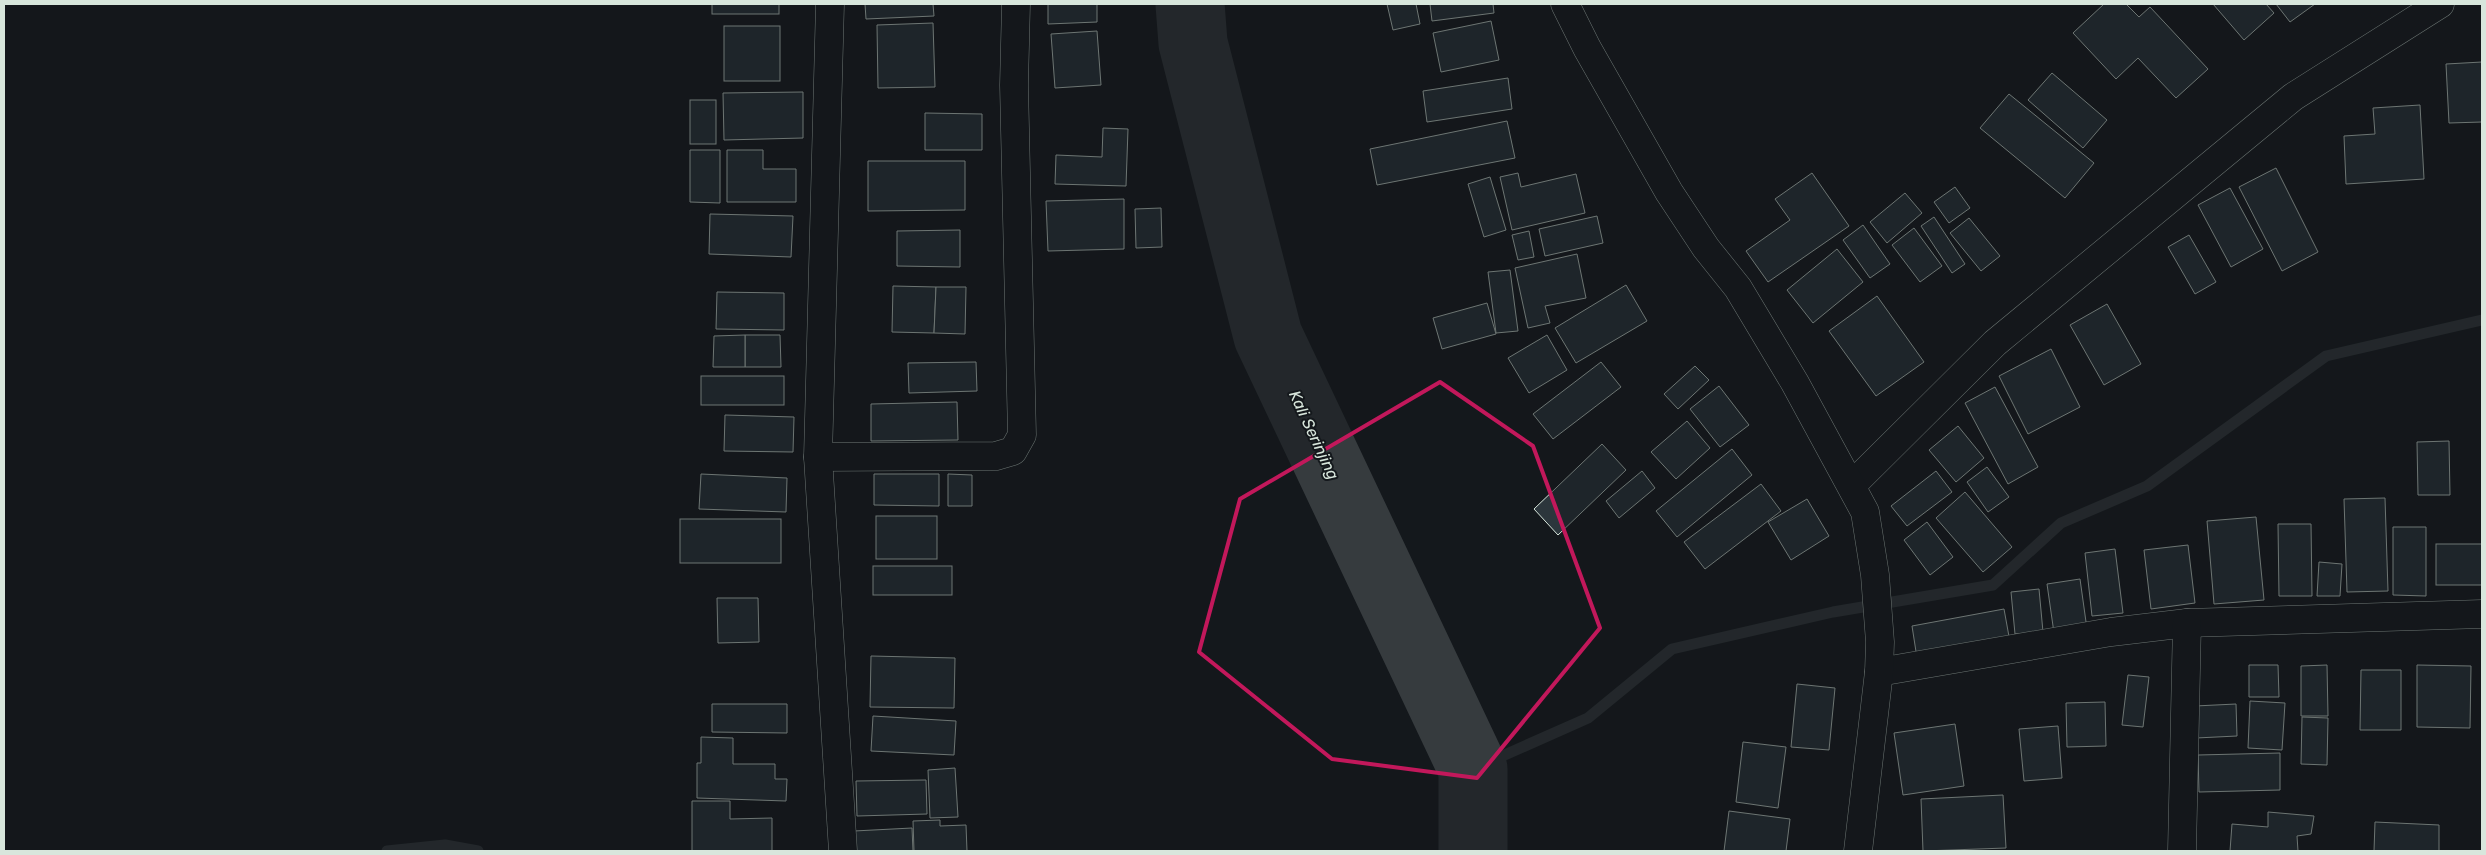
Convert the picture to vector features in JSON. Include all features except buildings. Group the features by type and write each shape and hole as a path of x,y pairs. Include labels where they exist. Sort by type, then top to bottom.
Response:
{"street":[{"path":"830,4 818,457 843,851"},
{"path":"818,457 996,456 1013,451 1022,435 1014,85 1016,4"},
{"path":"1565,4 1587,48 1669,192 1706,248 1738,288 1852,485 1865,512 1875,575 1880,642 1879,672 1858,851"},
{"path":"1852,485 1995,343 2292,97 2440,4"},
{"path":"1879,672 2111,632 2188,623 2482,614"},
{"path":"2182,851 2188,623"}],"highlighted area":[{"path":"1440,382 1533,446 1600,628 1477,778 1332,759 1199,652 1240,499"}],"waterway":[{"name":"Kali Serinjing","path":"1190,4 1193,43 1268,336 1473,769 1473,851"},
{"path":"1473,769 1588,718 1672,649 1833,612 1993,585 2061,523 2147,486 2326,356 2482,320"},
{"path":"387,851 445,845 478,851"}]}
